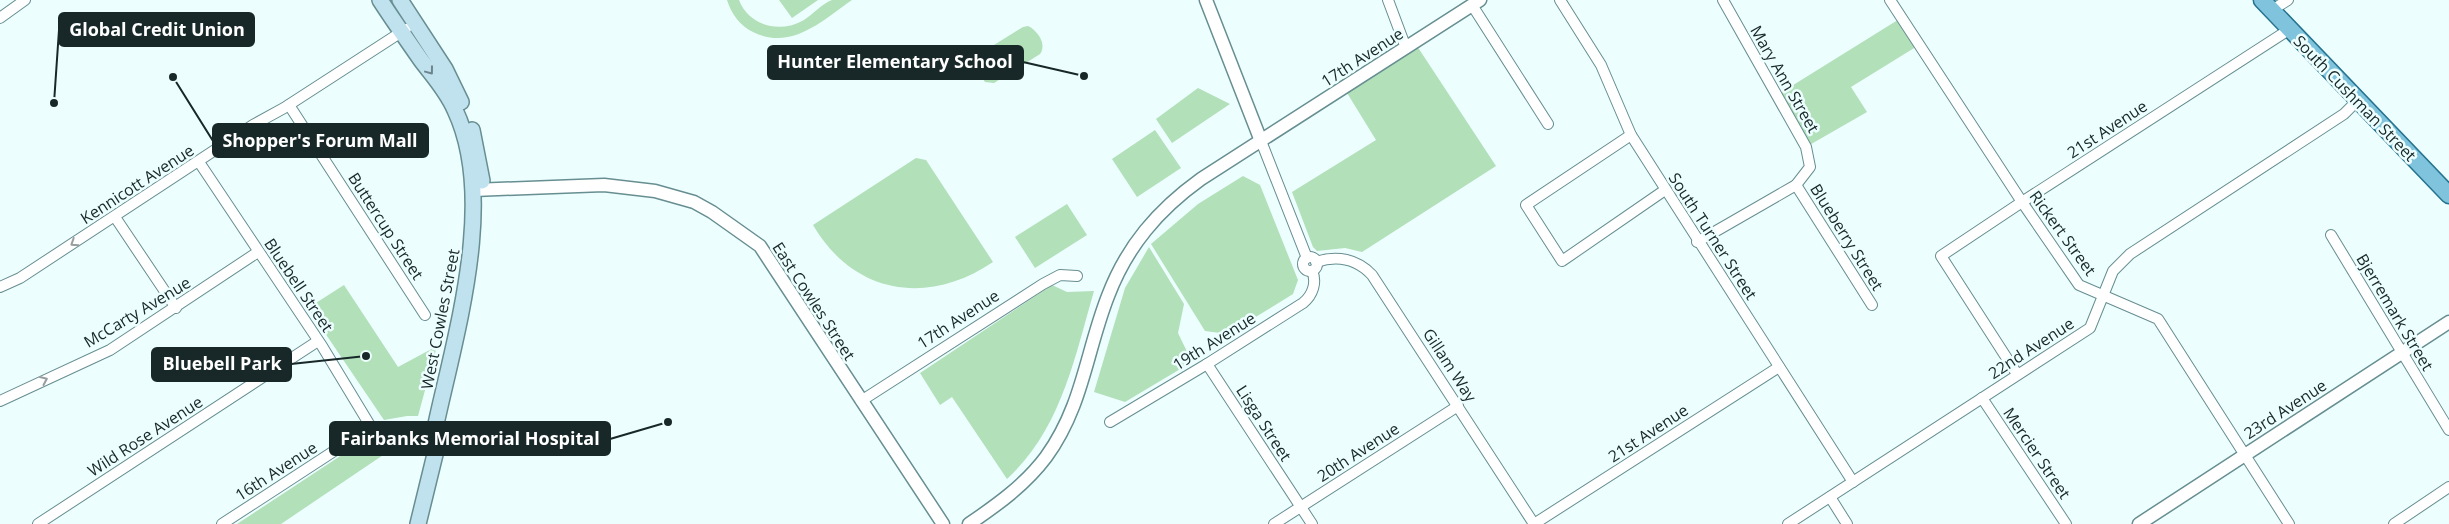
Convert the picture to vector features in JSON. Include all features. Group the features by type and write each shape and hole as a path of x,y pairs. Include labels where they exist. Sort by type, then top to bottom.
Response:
{"main road":[{"path":"380,0 401,32 445,91 456,111 479,190"},
{"path":"400,0 445,69 465,109 478,151 479,190"},
{"name":"South Cushman Street","path":"2267,5 2449,195"},
{"name":"West Cowles Street","path":"409,524 429,434 436,424 472,252 479,190"},
{"name":"West Cowles Street","path":"418,524 439,438 436,424"}],"street":[{"path":"0,18 25,0"},
{"path":"1206,0 1312,264"},
{"path":"1388,0 1406,48"},
{"name":"South Turner Street","path":"1560,0 1601,64 1631,135 1697,242 1853,482"},
{"name":"Mary Ann Street","path":"1723,0 1806,147 1810,167 1796,185"},
{"name":"Rickert Street","path":"1890,0 2022,202 2079,285 2158,319 2289,524"},
{"path":"2267,5 2288,0"},
{"path":"1476,2 1548,124"},
{"name":"17th Avenue","path":"969,524 1012,493 1032,474 1059,435 1082,385 1108,295 1138,238 1160,212 1180,194 1476,2"},
{"name":"Kennicott Avenue","path":"0,287 20,278 253,125 289,105 415,23"},
{"name":"21st Avenue","path":"2017,374 1941,256 2290,29"},
{"name":"22nd Avenue","path":"1788,524 2090,328 2113,271 2130,254 2344,114 2357,101"},
{"name":"Buttercup Street","path":"289,105 425,315"},
{"path":"1631,135 1526,205 1562,261 1665,190"},
{"name":"Bluebell Street","path":"199,162 318,341 371,427"},
{"name":"East Cowles Street","path":"479,190 604,185 655,191 703,206 760,246 943,524"},
{"path":"1697,242 1796,185"},
{"name":"Blueberry Street","path":"1796,185 1872,305"},
{"path":"115,217 176,308"},
{"name":"Bjerremark Street","path":"2331,235 2362,284 2401,354 2449,430"},
{"name":"McCarty Avenue","path":"0,401 110,350 258,252"},
{"name":"Gillam Way","path":"1312,264 1333,258 1344,259 1361,265 1369,272 1534,524"},
{"name":"19th Avenue","path":"1110,422 1207,364 1306,300 1314,286 1312,264"},
{"name":"17th Avenue","path":"861,401 1043,284 1060,276 1077,276"},
{"name":"23rd Avenue","path":"2139,524 2449,322"},
{"name":"Wild Rose Avenue","path":"38,524 318,341"},
{"name":"Lisga Street","path":"1207,364 1312,524"},
{"name":"21st Avenue","path":"1534,524 1780,367"},
{"name":"Mercier Street","path":"1982,398 2066,524"},
{"name":"20th Avenue","path":"1274,524 1458,406"},
{"name":"16th Avenue","path":"222,524 371,427"},
{"path":"2394,524 2449,487"},
{"path":"1830,497 1847,524"}],"green space":[{"path":"727,0 739,0 750,16 766,25 776,27 795,24 804,20 832,0 852,0 806,31 780,38 767,37 748,29 737,19"},
{"path":"779,0 818,0 792,18"},
{"path":"1901,18 1919,45 1851,87 1867,112 1806,147 1777,95"},
{"path":"1028,26 1035,31 1042,42 1040,54 994,83 985,82 975,67 978,55 1023,27"},
{"path":"1415,43 1496,166 1362,252 1345,248 1317,251 1313,247 1292,192 1376,140 1344,88"},
{"path":"1198,88 1230,104 1172,143 1156,119"},
{"path":"1155,130 1181,168 1137,197 1112,159"},
{"path":"916,158 926,160 993,262 968,276 943,285 918,288 894,286 871,279 849,266 830,248 813,225"},
{"path":"1243,176 1260,185 1298,280 1293,294 1228,334 1205,331 1151,244 1198,204"},
{"path":"1067,204 1087,235 1035,268 1015,237"},
{"path":"1149,247 1184,304 1178,333 1192,362 1125,402 1094,392 1125,288"},
{"path":"344,285 398,367 437,346 418,416 384,420 308,308"},
{"path":"1052,285 1067,292 1094,291 1072,368 1053,416 1041,438 1007,479 952,397 940,405 920,373"},
{"path":"385,432 393,432 398,436 398,444 395,447 281,524 237,524 357,445"}],"place":[{"name":"Hunter Elementary School","path":"1084,76"},
{"name":"Shopper's Forum Mall","path":"173,77"},
{"name":"Global Credit Union","path":"54,103"},
{"name":"Bluebell Park","path":"366,356"},
{"name":"Fairbanks Memorial Hospital","path":"668,422"}]}
